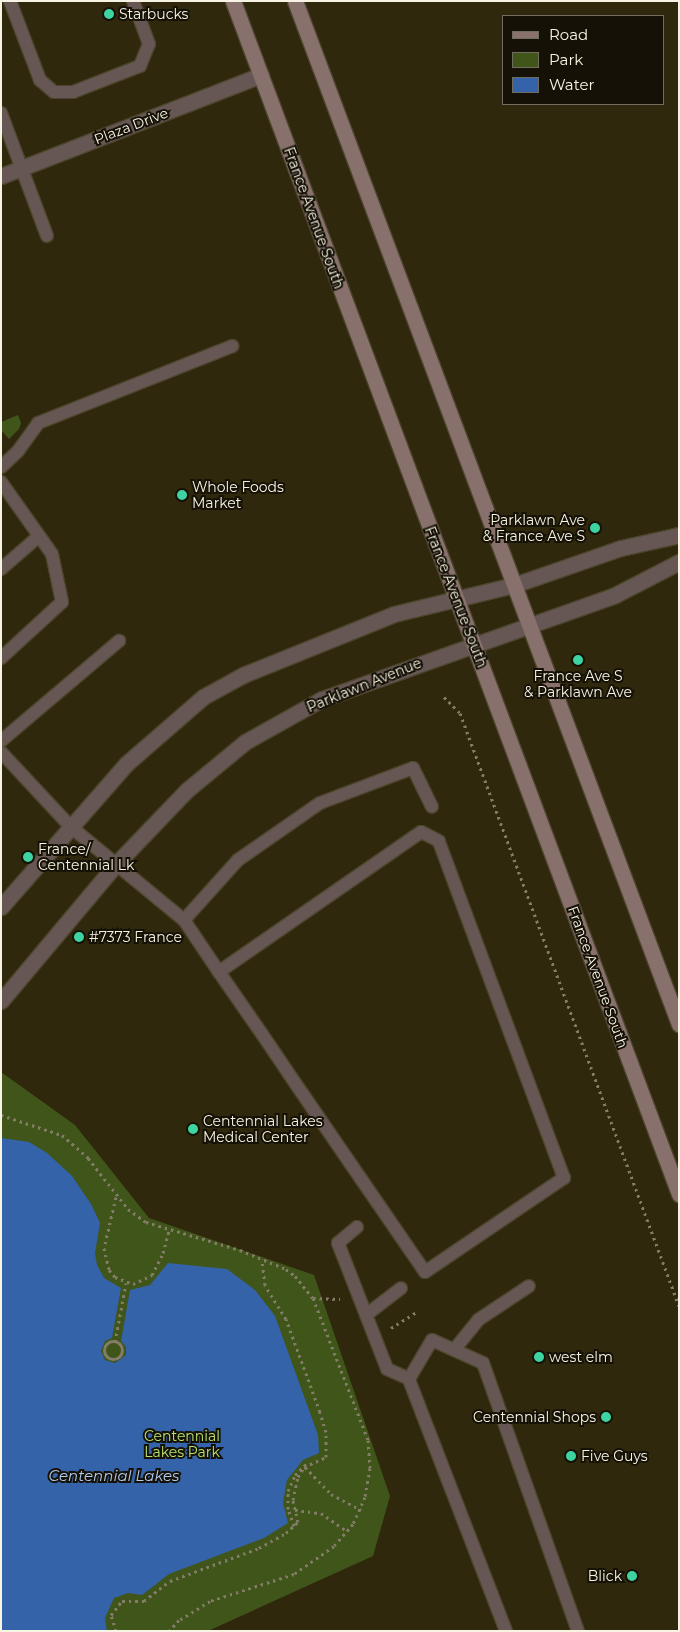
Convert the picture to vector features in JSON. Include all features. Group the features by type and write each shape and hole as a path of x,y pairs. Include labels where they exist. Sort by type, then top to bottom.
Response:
{"main road":[{"name":"France Avenue South","path":"233,1 679,1194"},
{"path":"295,1 679,1024"}],"street":[{"name":"Plaza Drive","path":"1,176 261,75"},
{"path":"1,907 126,764 203,697 243,675 394,614 514,585 620,548 679,535"},
{"name":"Parklawn Avenue","path":"1,1000 116,864 187,790 216,763 266,729 322,699 615,595 679,562"}],"lane":[{"path":"10,1 40,80 54,92 73,92 140,66 149,44 133,1"},
{"path":"1,113 47,236"},
{"path":"1,466 18,451 38,423 232,346"},
{"path":"1,482 52,554 62,602 1,658"},
{"path":"1,569 39,536"},
{"path":"1,741 119,642"},
{"path":"1,752 71,827 184,920 425,1272 564,1178 439,841 421,832 220,972"},
{"path":"184,920 238,860 320,803 412,768 432,807"},
{"path":"357,1227 338,1243 387,1369 408,1379 506,1631"},
{"path":"454,1350 478,1320 529,1286"},
{"path":"366,1315 401,1288"},
{"path":"408,1379 432,1340 484,1363 578,1631"}],"path":[{"path":"444,697 460,712 679,1306"},
{"path":"1,1114 62,1134 88,1158 117,1197 136,1216 169,1230 262,1259 286,1269 313,1298 368,1440 370,1468 361,1510 348,1531 329,1550 294,1574 210,1601 179,1620 169,1631"},
{"path":"117,1197 104,1248 111,1273 126,1282 143,1282 152,1275 169,1230"},
{"path":"262,1259 265,1285 286,1319 326,1432 326,1457 301,1467 289,1487 287,1503 294,1526"},
{"path":"115,1342 126,1282"},
{"path":"313,1298 344,1300"},
{"path":"388,1331 418,1311"},
{"path":"115,1342 120,1345 122,1354 118,1358 109,1358 105,1349 107,1344 115,1342"},
{"path":"116,1631 111,1615 122,1601 144,1601 170,1581 265,1545 294,1526 298,1522 295,1510 294,1484 305,1467 317,1460"},
{"path":"305,1467 330,1494 361,1510"},
{"path":"295,1510 321,1513 348,1531"}],"green space":[{"path":"18,415 21,423 19,429 9,439 1,430 1,422"},
{"name":"Centennial Lakes","path":"1,1072 75,1125 149,1218 314,1275 390,1496 373,1556 208,1631 1,1631"}],"water":[{"name":"Centennial Lakes","path":"1,1138 29,1142 47,1153 72,1176 91,1204 100,1223 95,1253 97,1265 104,1278 121,1288 112,1338 105,1341 101,1351 105,1360 115,1363 126,1355 126,1347 121,1341 130,1290 150,1285 168,1263 227,1269 255,1290 275,1316 318,1435 319,1453 303,1460 287,1480 283,1503 288,1523 264,1538 169,1574 142,1595 128,1593 114,1598 105,1618 107,1631 1,1631"}],"place":[{"name":"Starbucks","path":"109,14"},
{"name":"Whole Foods Market","path":"182,495"},
{"name":"Parklawn Ave & France Ave S","path":"595,528"},
{"name":"France Ave S & Parklawn Ave","path":"578,660"},
{"name":"France/ Centennial Lk","path":"28,857"},
{"name":"#7373 France","path":"79,937"},
{"name":"Centennial Lakes Medical Center","path":"193,1129"},
{"name":"west elm","path":"539,1357"},
{"name":"Centennial Shops","path":"606,1417"},
{"name":"Five Guys","path":"571,1456"},
{"name":"Blick","path":"632,1576"}],"park label":[{"name":"Centennial Lakes Park","path":"182,1444"}]}
